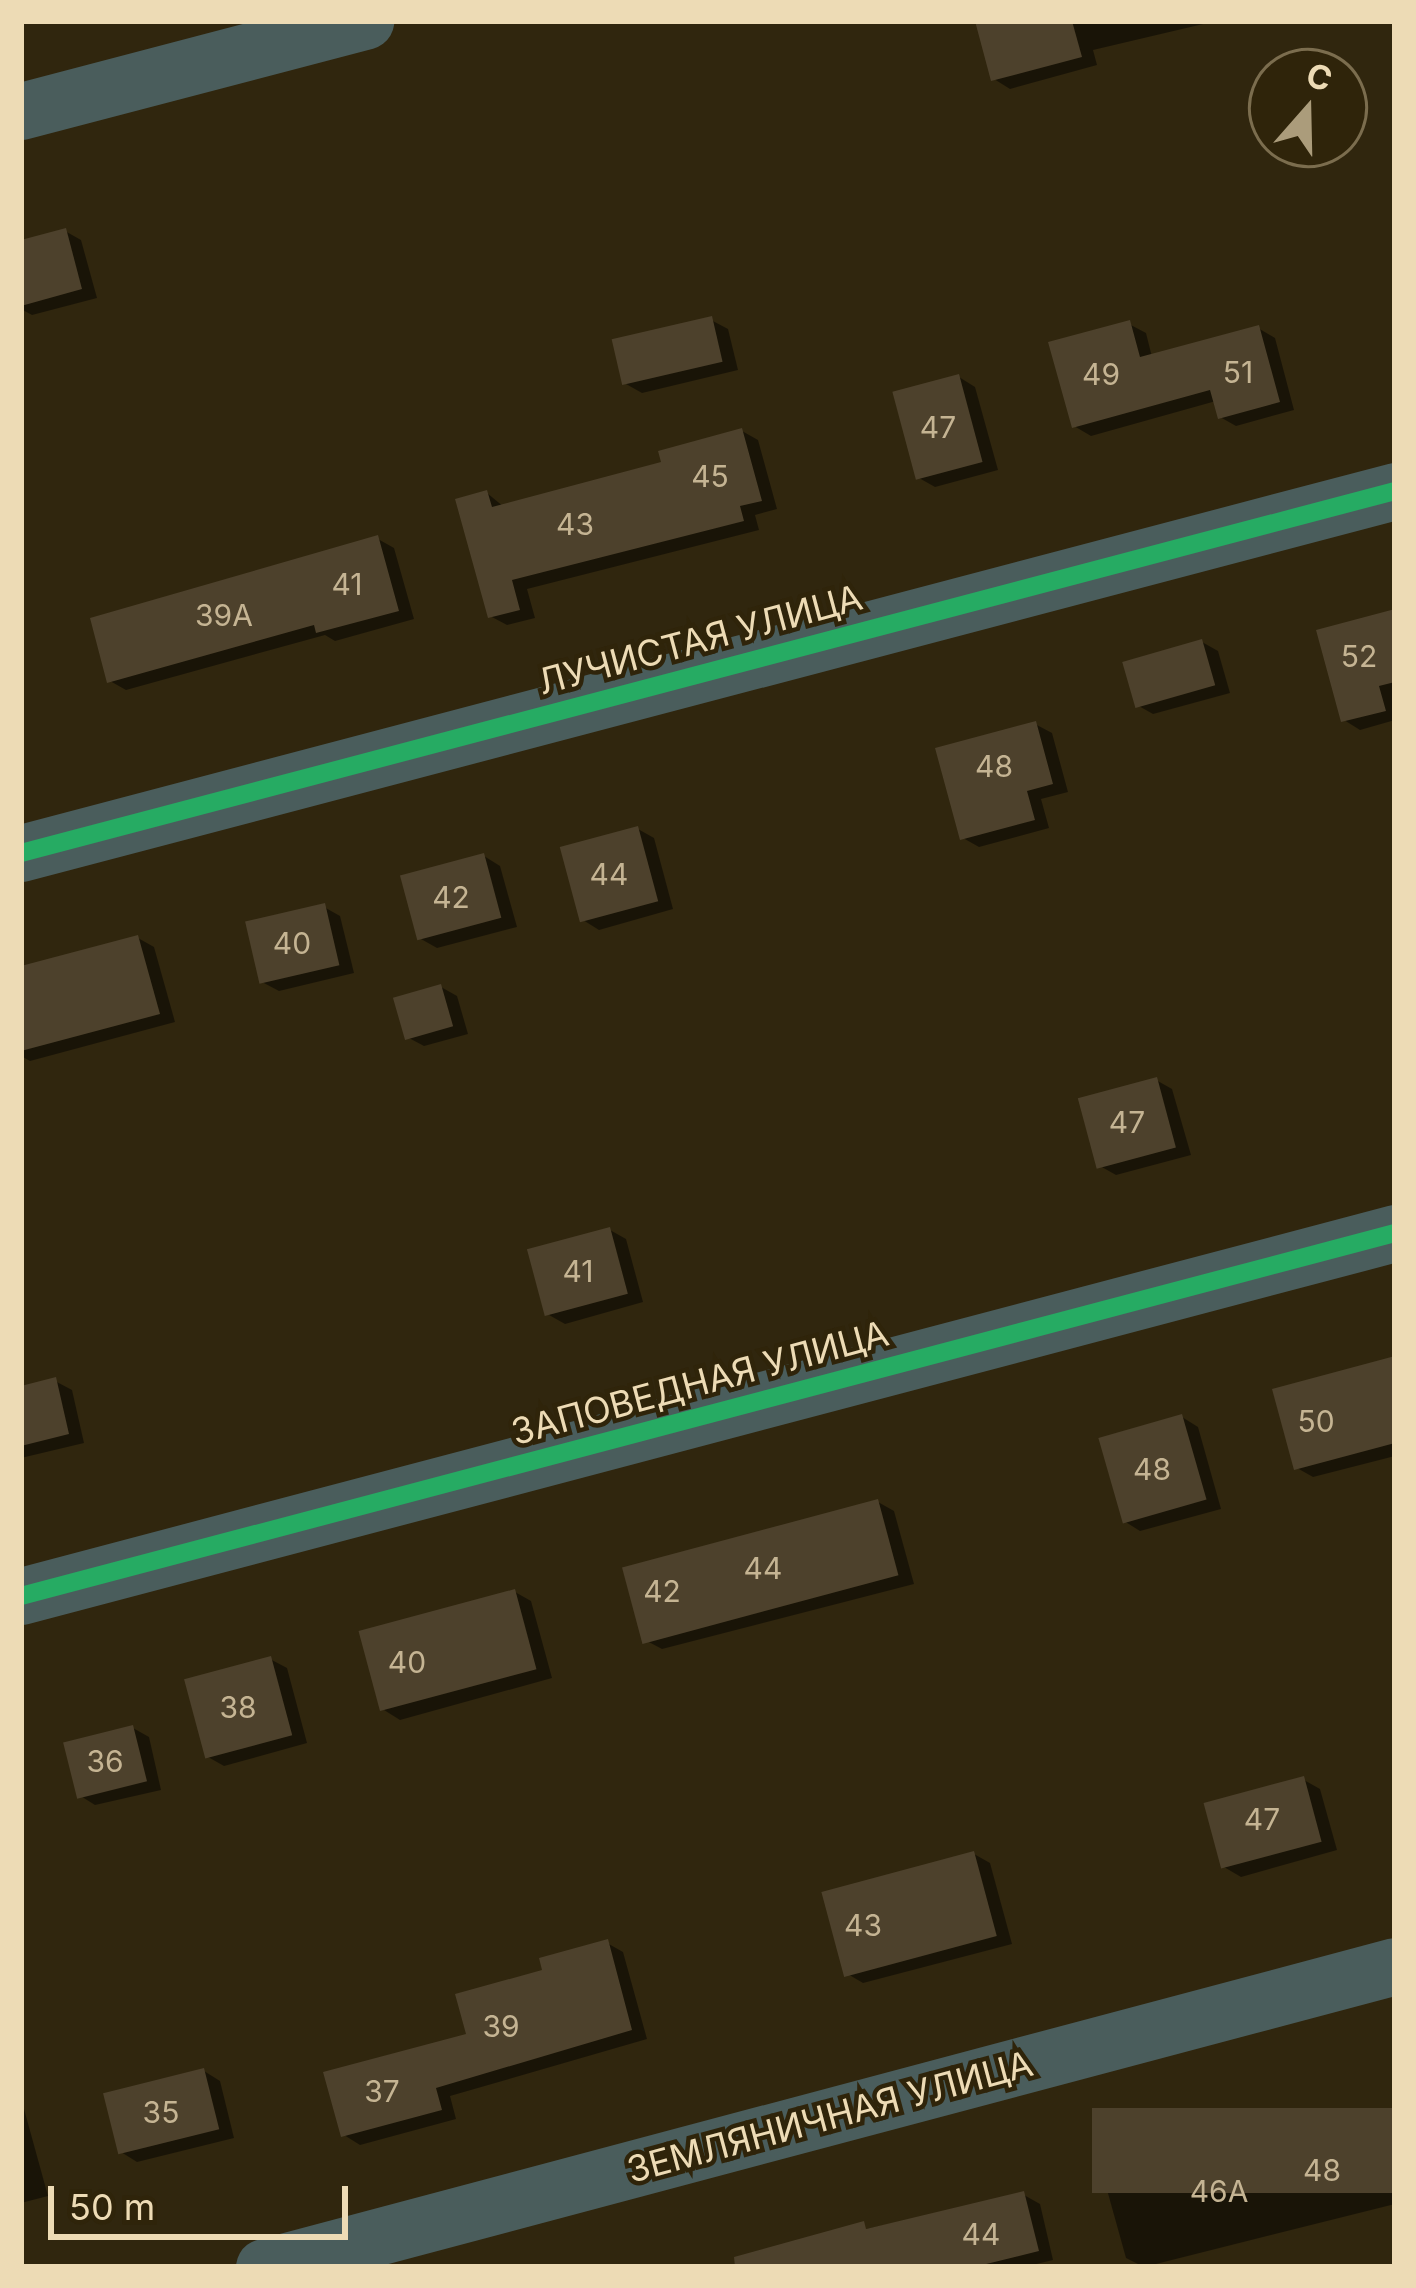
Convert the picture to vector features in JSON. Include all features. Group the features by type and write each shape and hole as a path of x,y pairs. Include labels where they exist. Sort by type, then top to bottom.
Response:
{"street":[{"path":"21,111 365,21"},
{"name":"ЛУЧИСТАЯ УЛИЦА","path":"21,853 1395,491"},
{"name":"ЗАПОВЕДНАЯ УЛИЦА","path":"21,1596 1395,1233"},
{"name":"ЗЕМЛЯНИЧНАЯ УЛИЦА","path":"264,2267 1395,1966"}],"building":[{"path":"975,21 1072,21 1082,57 991,81"},
{"path":"66,228 82,289 21,306 21,240"},
{"path":"712,316 723,362 622,385 612,339"},
{"path":"1130,320 1140,357 1259,325 1280,402 1218,419 1210,390 1072,428 1048,342"},
{"path":"959,374 983,462 916,480 892,392"},
{"path":"742,428 762,501 740,506 744,521 512,580 520,610 488,618 455,499 487,490 492,507 661,462 658,451"},
{"path":"378,535 399,611 316,633 314,625 107,683 90,618"},
{"path":"1395,609 1395,682 1379,686 1386,711 1341,722 1316,630"},
{"path":"1202,639 1215,685 1135,708 1122,662"},
{"path":"1036,721 1053,784 1027,791 1035,820 960,840 935,748"},
{"path":"638,826 658,901 580,922 560,847"},
{"path":"484,853 501,918 417,940 400,876"},
{"path":"325,903 339,965 259,984 245,921"},
{"path":"138,935 160,1014 21,1051 21,966"},
{"path":"441,984 453,1026 405,1040 393,998"},
{"path":"1157,1077 1176,1148 1097,1169 1078,1098"},
{"path":"610,1227 628,1294 545,1316 527,1249"},
{"path":"1395,1356 1395,1443 1294,1470 1272,1389"},
{"path":"56,1377 69,1434 21,1446 21,1386"},
{"path":"1182,1414 1207,1500 1123,1524 1098,1438"},
{"path":"878,1499 898,1575 642,1644 622,1568"},
{"path":"515,1589 536,1669 380,1711 359,1631"},
{"path":"271,1656 292,1735 205,1758 184,1679"},
{"path":"133,1725 147,1781 77,1799 63,1742"},
{"path":"1304,1776 1322,1842 1221,1869 1204,1803"},
{"path":"974,1851 997,1936 844,1977 821,1892"},
{"path":"608,1939 632,2030 436,2088 442,2110 341,2137 323,2072 466,2034 455,1994 542,1970 539,1958"},
{"path":"204,2068 219,2129 118,2154 103,2093"},
{"path":"1092,2108 1395,2108 1395,2193 1092,2193"},
{"path":"1024,2191 1039,2251 974,2267 735,2267 734,2257 864,2221 866,2229"}],"cycle path":[{"path":"21,853 1395,491"},
{"path":"21,1596 1395,1233"}]}
